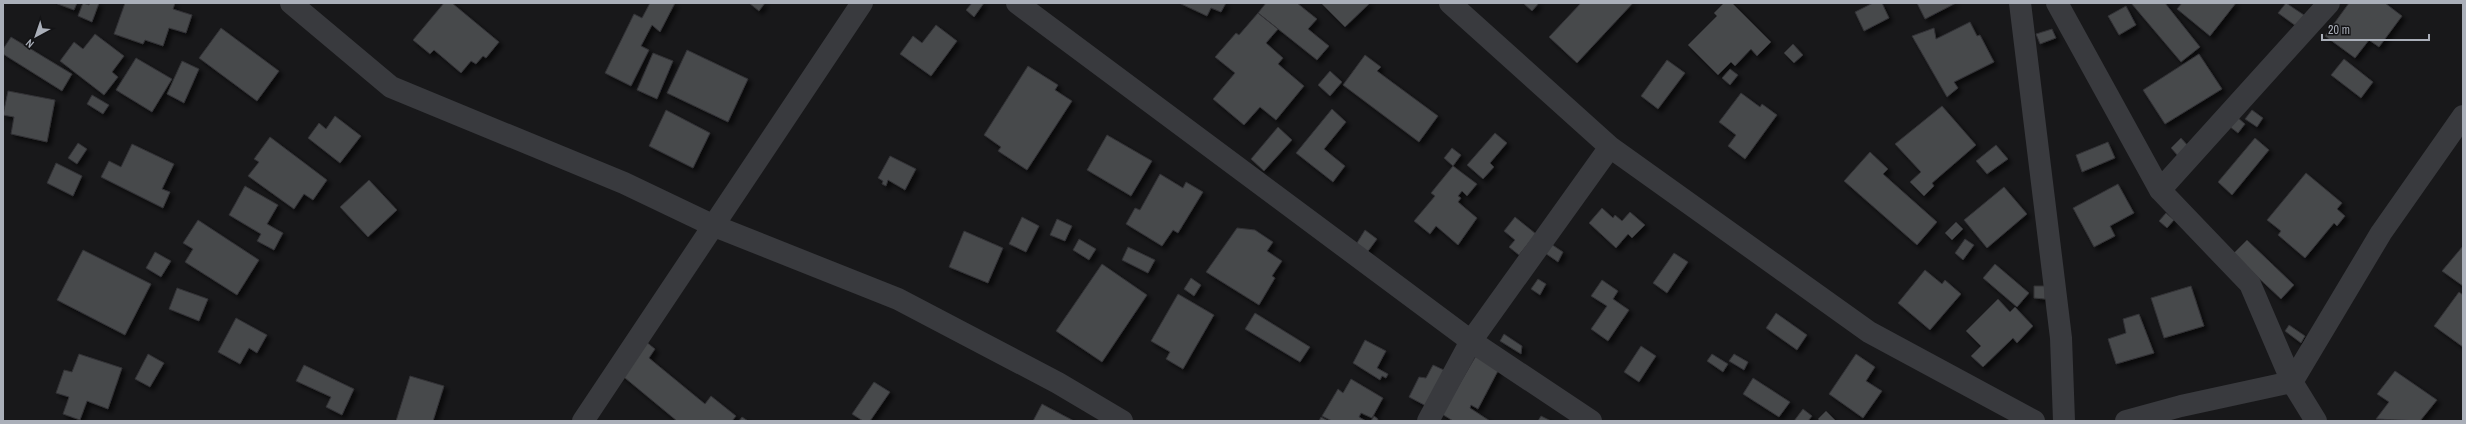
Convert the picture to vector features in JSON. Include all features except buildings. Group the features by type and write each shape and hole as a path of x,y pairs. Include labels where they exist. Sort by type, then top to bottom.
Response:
{"street":[{"path":"291,3 391,87 624,183 712,225 898,299 1058,383 1122,421"},
{"path":"583,421 712,225 862,3"},
{"path":"1017,3 1471,341 1591,421"},
{"path":"1450,3 1610,147 1869,332 2034,421"},
{"path":"2020,3 2061,338 2064,421"},
{"path":"2057,3 2160,190 2250,284 2292,382 2316,421"},
{"path":"2160,190 2329,3"},
{"path":"2126,421 2181,406 2292,382 2381,233 2463,116"},
{"path":"1428,421 1471,341 1610,147"}]}
